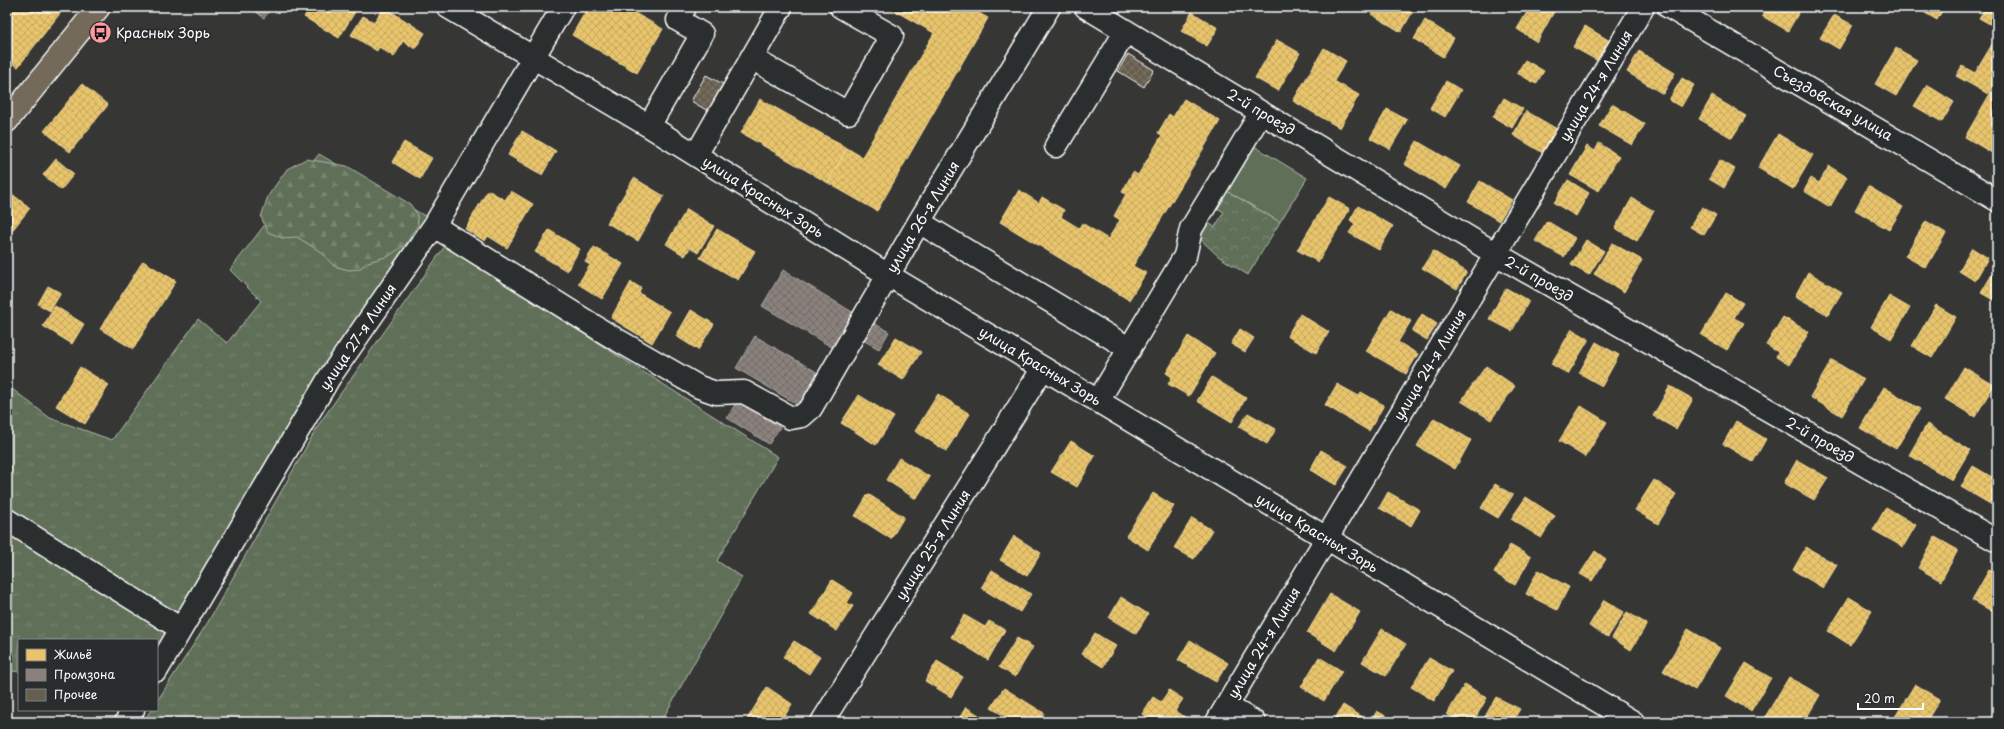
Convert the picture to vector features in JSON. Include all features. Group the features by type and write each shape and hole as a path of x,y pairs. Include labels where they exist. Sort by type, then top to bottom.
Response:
{"main road":[{"path":"7,121 99,7"}],"street":[{"name":"улица Красных Зорь","path":"448,7 696,155 888,275 1632,722"},
{"name":"улица 27-я Линия","path":"158,668 329,378 434,226 564,7"},
{"path":"648,126 702,34 678,20 685,7"},
{"path":"696,155 780,7"},
{"path":"751,58 848,114 892,36 841,7"},
{"name":"улица 26-я Линия","path":"434,226 607,334 700,387 716,393 744,392 791,418 802,416 811,408 919,222 1049,7"},
{"name":"2-й проезд","path":"1086,7 1496,254 1997,541"},
{"name":"улица 24-я Линия","path":"1222,714 1643,7"},
{"name":"Съездовская улица","path":"1669,7 1997,200"},
{"path":"1056,146 1126,31"},
{"path":"1098,401 1185,256 1191,229 1261,113"},
{"path":"919,222 1130,349"},
{"name":"улица 25-я Линия","path":"822,722 1043,368"},
{"path":"7,520 181,629"},
{"path":"126,722 132,711"},
{"path":"1222,714 1254,722"}],"green space":[{"path":"1254,146 1307,178 1280,222 1227,191"},
{"path":"319,154 430,219 158,646 158,639 18,639 18,672 14,671 7,677 7,385 50,418 112,440 198,319 227,343 261,301 230,270"},
{"path":"306,159 347,166 410,204 417,214 418,225 406,244 389,256 368,262 359,269 349,270 334,266 321,252 297,237 282,238 268,232 261,217 268,196 287,169"},
{"path":"1227,191 1280,222 1248,275 1218,256 1199,238 1208,223 1215,227 1224,212 1217,208"},
{"path":"445,246 778,457 717,561 742,577 661,722 143,722 150,711 158,711 158,699 208,622 319,424"}],"building: Жильё":[{"path":"9,7 65,7 18,67 7,59 7,9"},
{"path":"310,7 358,7 339,38 304,17"},
{"path":"384,7 425,33 415,49 403,41 394,57 379,47 377,51 351,35 363,16 374,22"},
{"path":"588,7 635,7 633,12 663,29 637,73 572,35"},
{"path":"888,7 927,7 918,24"},
{"path":"927,7 968,7 988,18 877,211 828,183 847,148 862,157 934,33 918,24"},
{"path":"1134,7 1146,7 1143,12"},
{"path":"1376,7 1405,7 1413,11 1401,32 1371,14"},
{"path":"1530,7 1550,7 1555,10 1537,42 1517,29"},
{"path":"1767,7 1802,7 1788,31 1762,16"},
{"path":"1915,7 1944,7 1937,20"},
{"path":"1986,7 1997,7 1997,28 1979,18"},
{"path":"1192,12 1218,28 1207,46 1181,31"},
{"path":"1834,15 1853,25 1839,49 1820,38"},
{"path":"1425,20 1454,38 1443,57 1414,39"},
{"path":"1585,26 1610,41 1598,61 1573,47"},
{"path":"1997,36 1997,78 1988,94 1956,76 1962,66 1975,73"},
{"path":"1277,40 1300,53 1278,91 1255,78"},
{"path":"1324,48 1346,61 1334,81 1359,95 1340,128 1293,101"},
{"path":"1896,48 1917,60 1896,96 1875,84"},
{"path":"1639,51 1675,73 1663,94 1627,72"},
{"path":"1525,60 1544,71 1536,84 1517,73"},
{"path":"1682,78 1694,85 1681,107 1669,100"},
{"path":"1446,81 1461,90 1445,117 1430,108"},
{"path":"82,84 108,105 70,152 44,131"},
{"path":"1927,85 1954,102 1942,122 1914,106"},
{"path":"1991,92 1997,95 1997,143 1992,153 1965,137"},
{"path":"1712,96 1746,116 1732,138 1699,119"},
{"path":"1504,98 1523,109 1512,128 1493,117"},
{"path":"760,99 847,148 828,183 741,133"},
{"path":"1184,99 1220,121 1133,266 1146,273 1129,300 1000,222 1019,190 1039,203 1042,197 1064,210 1061,217 1079,228 1082,223 1108,239 1120,220 1114,216 1126,194 1122,192 1133,172 1138,175 1162,135 1158,133 1169,114 1173,117"},
{"path":"1612,104 1645,124 1632,145 1599,126"},
{"path":"1387,109 1407,120 1390,149 1370,138"},
{"path":"1526,111 1557,129 1543,153 1513,135"},
{"path":"522,131 556,151 542,175 508,155"},
{"path":"1778,134 1813,155 1793,189 1758,168"},
{"path":"1417,141 1460,166 1446,189 1404,164"},
{"path":"404,142 432,158 420,179 392,162"},
{"path":"1599,143 1619,156 1599,191 1570,175 1587,146 1595,151"},
{"path":"56,159 74,174 61,190 43,175"},
{"path":"1720,160 1735,169 1724,188 1709,179"},
{"path":"1829,166 1847,177 1830,207 1804,191 1811,178 1819,183"},
{"path":"634,178 664,196 638,241 607,223"},
{"path":"1568,180 1589,193 1576,216 1554,203"},
{"path":"1480,181 1512,200 1499,221 1468,202"},
{"path":"1868,186 1903,207 1889,230 1855,210"},
{"path":"7,190 30,208 7,237"},
{"path":"488,190 505,200 511,191 533,204 507,248 488,236 485,241 465,229"},
{"path":"1329,197 1350,209 1318,262 1297,250"},
{"path":"1632,198 1654,211 1637,241 1615,228"},
{"path":"1358,206 1393,226 1379,250 1349,233 1355,224 1350,220"},
{"path":"1702,207 1716,215 1704,235 1690,227"},
{"path":"687,209 714,226 698,253 690,248 685,256 666,244"},
{"path":"1547,221 1575,238 1564,257 1535,241"},
{"path":"1926,221 1946,233 1926,268 1905,256"},
{"path":"717,229 755,251 738,280 700,258"},
{"path":"549,230 580,249 567,271 535,252"},
{"path":"1586,240 1604,251 1589,275 1571,265"},
{"path":"1612,243 1642,260 1624,292 1594,274"},
{"path":"594,247 623,264 602,299 578,284 590,265 585,262"},
{"path":"1972,248 1988,258 1975,281 1959,271"},
{"path":"1433,251 1467,272 1457,289 1422,268"},
{"path":"143,261 176,281 133,349 100,329"},
{"path":"1997,266 1997,302 1981,293"},
{"path":"1808,272 1842,292 1828,315 1795,296"},
{"path":"631,282 641,288 639,293 670,312 652,343 611,318"},
{"path":"48,286 61,293 50,311 38,304"},
{"path":"1506,288 1529,301 1512,331 1489,319"},
{"path":"1726,293 1743,303 1734,318 1744,323 1727,350 1701,335"},
{"path":"1889,296 1910,308 1891,339 1871,327"},
{"path":"1936,305 1956,317 1932,358 1912,346"},
{"path":"55,306 84,324 72,344 43,326"},
{"path":"1391,309 1411,321 1398,342 1418,354 1406,374 1366,351"},
{"path":"691,310 714,324 698,350 676,336"},
{"path":"1300,314 1329,332 1316,353 1287,336"},
{"path":"1422,314 1437,324 1427,340 1412,331"},
{"path":"1783,317 1809,332 1789,365 1776,357 1778,352 1766,345"},
{"path":"1240,329 1254,338 1245,352 1231,344"},
{"path":"1572,329 1589,339 1568,374 1551,364"},
{"path":"1188,336 1215,353 1189,396 1168,384 1172,377 1166,373"},
{"path":"896,337 921,352 903,380 878,365"},
{"path":"1596,342 1619,355 1602,386 1579,373"},
{"path":"1832,360 1864,379 1842,416 1810,397"},
{"path":"1486,366 1515,386 1491,420 1461,401"},
{"path":"80,367 109,385 85,424 56,406"},
{"path":"1964,367 1994,385 1975,417 1945,399"},
{"path":"1212,377 1246,398 1232,422 1197,401"},
{"path":"1337,384 1359,396 1361,392 1384,405 1369,431 1325,405"},
{"path":"1670,386 1693,399 1676,429 1653,416"},
{"path":"1884,387 1920,409 1896,449 1860,428"},
{"path":"938,394 970,414 946,451 915,431"},
{"path":"859,395 894,417 876,445 841,423"},
{"path":"1581,406 1607,422 1585,457 1559,441"},
{"path":"1248,413 1276,429 1267,444 1239,427"},
{"path":"1434,418 1471,440 1455,469 1417,446"},
{"path":"1736,421 1766,439 1753,462 1723,444"},
{"path":"1927,424 1970,450 1952,480 1909,455"},
{"path":"1071,441 1095,456 1077,487 1051,472"},
{"path":"1321,450 1348,466 1336,485 1310,470"},
{"path":"899,458 930,477 916,499 886,480"},
{"path":"1797,460 1828,478 1814,500 1784,483"},
{"path":"1973,466 1997,480 1997,508 1961,487"},
{"path":"1654,480 1676,494 1658,524 1635,510"},
{"path":"1495,484 1513,495 1498,518 1481,508"},
{"path":"1388,492 1420,510 1411,526 1379,508"},
{"path":"1153,493 1174,506 1148,550 1126,536"},
{"path":"868,494 904,517 891,539 855,516"},
{"path":"1526,497 1555,516 1541,538 1511,519"},
{"path":"1886,507 1916,525 1903,547 1873,530"},
{"path":"1192,518 1212,530 1194,559 1174,548"},
{"path":"1014,536 1041,553 1027,576 1000,560"},
{"path":"1935,537 1958,550 1941,581 1918,568"},
{"path":"1510,545 1531,557 1515,585 1494,573"},
{"path":"1806,547 1837,565 1823,588 1793,570"},
{"path":"1595,551 1606,559 1592,581 1580,574"},
{"path":"992,570 1031,594 1020,612 981,588"},
{"path":"1538,570 1569,587 1557,610 1526,594"},
{"path":"1989,570 1997,574 1997,610 1995,613 1972,600"},
{"path":"832,580 853,593 847,603 853,606 837,631 811,614"},
{"path":"1330,594 1360,612 1336,651 1307,633"},
{"path":"1121,597 1148,614 1136,634 1109,618"},
{"path":"1849,597 1872,611 1850,645 1828,631"},
{"path":"1604,600 1624,612 1608,637 1589,626"},
{"path":"1627,612 1647,624 1631,650 1612,638"},
{"path":"964,615 985,627 989,621 1005,630 988,660 951,637"},
{"path":"1382,629 1406,644 1386,676 1362,662"},
{"path":"1688,629 1720,648 1695,690 1663,671"},
{"path":"1095,633 1116,646 1103,667 1082,654"},
{"path":"1017,638 1033,647 1015,677 999,667"},
{"path":"1190,640 1228,663 1216,682 1178,660"},
{"path":"794,641 820,657 809,674 783,657"},
{"path":"1319,657 1342,671 1324,701 1301,687"},
{"path":"1429,658 1452,671 1434,701 1411,687"},
{"path":"937,661 963,677 951,697 925,681"},
{"path":"1746,663 1771,678 1751,711 1726,696"},
{"path":"1789,677 1820,695 1804,722 1773,722 1765,717"},
{"path":"1465,684 1487,698 1473,722 1459,722 1447,714"},
{"path":"1915,684 1940,699 1926,722 1904,722 1895,717"},
{"path":"767,687 792,704 781,722 746,721"},
{"path":"1004,688 1044,713 1038,722 1015,722 991,708"},
{"path":"1169,690 1183,699 1175,711 1193,722 1154,722 1142,714 1153,697 1161,702"},
{"path":"1496,697 1520,709 1512,722 1482,722"},
{"path":"1343,705 1366,719 1363,722 1333,722"},
{"path":"966,707 990,722 957,722"},
{"path":"1377,711 1396,722 1370,722"},
{"path":"1524,717 1532,722 1521,722"}],"building: Промзона":[{"path":"250,7 273,7 264,18"},
{"path":"783,270 854,313 833,348 762,306"},
{"path":"869,320 889,332 879,349 859,338"},
{"path":"755,336 820,374 800,406 736,368"},
{"path":"737,401 780,427 769,444 727,418"}],"building: Прочее":[{"path":"1128,54 1154,70 1144,87 1118,71"},
{"path":"706,75 723,84 708,111 691,101"}],"place":[{"name":"Красных Зорь","path":"100,33"}]}
